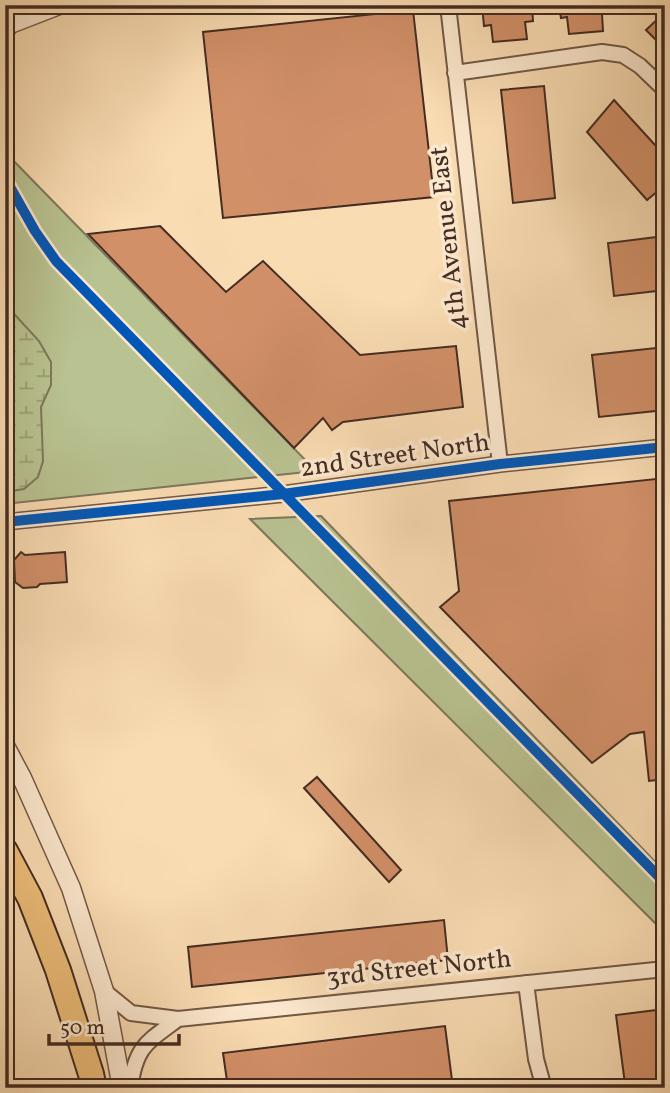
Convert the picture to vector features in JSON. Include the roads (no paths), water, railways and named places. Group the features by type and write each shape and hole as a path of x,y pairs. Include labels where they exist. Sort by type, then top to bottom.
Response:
{"highway":[{"path":"5,851 30,898 53,958 94,1088"}],"street":[{"path":"5,30 10,24 59,5"},
{"name":"4th Avenue East","path":"448,5 500,464"},
{"path":"455,73 602,52 623,55 640,65 665,90"},
{"name":"2nd Street North","path":"5,522 283,494 500,464 665,447"},
{"path":"5,746 71,888 104,991 122,1088"},
{"name":"3rd Street North","path":"104,991 131,1013 178,1019 665,969"},
{"path":"526,983 536,1059 544,1088"},
{"path":"130,1088 133,1066 141,1049 178,1019"}]}
